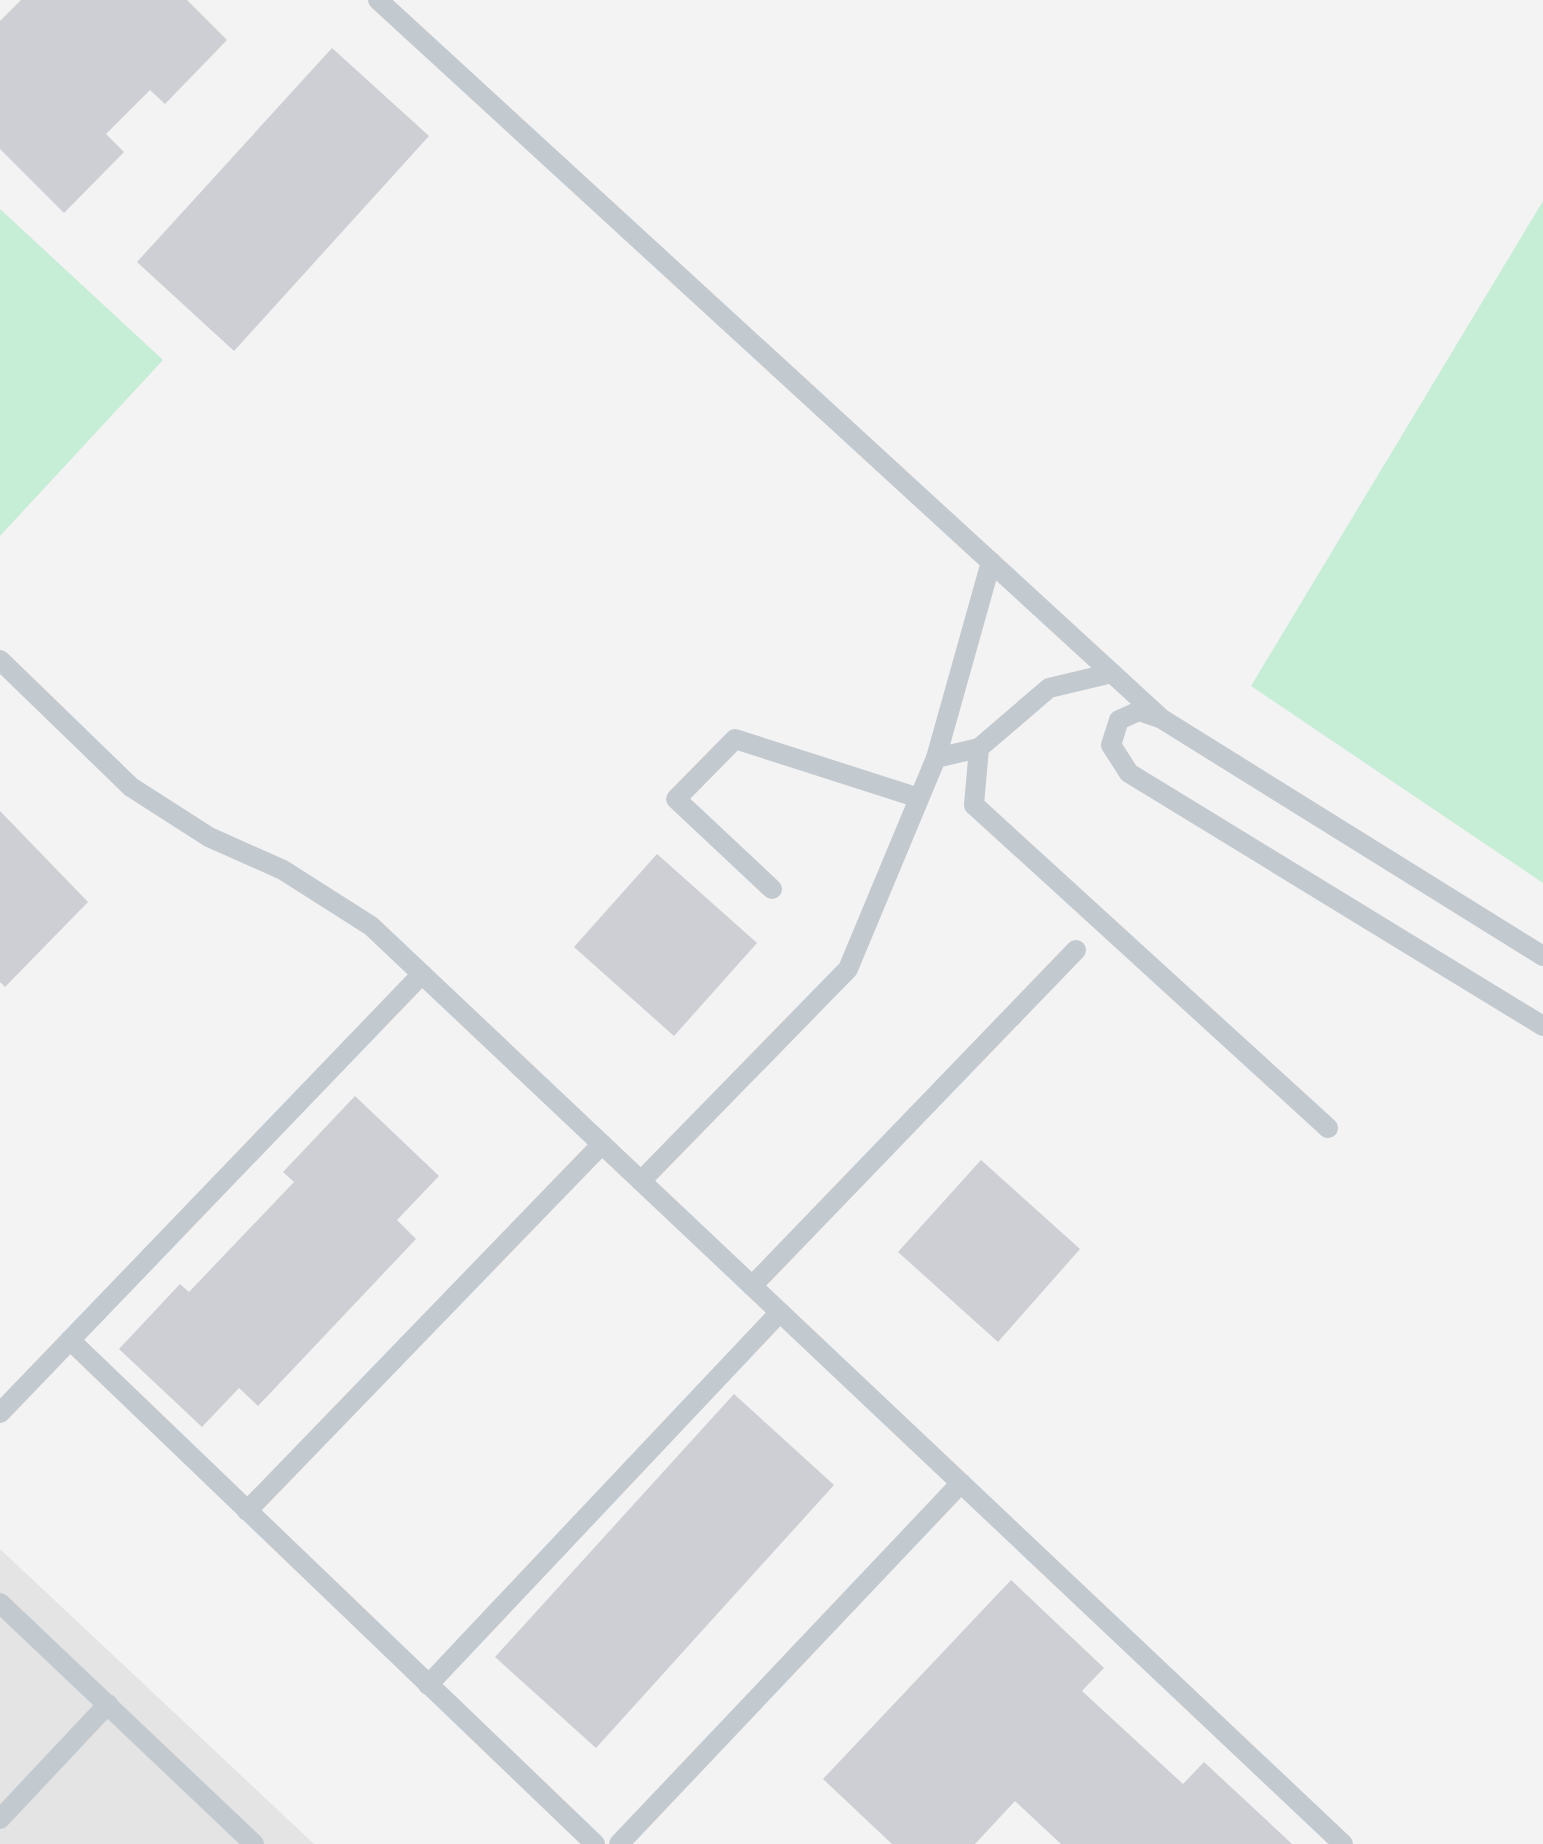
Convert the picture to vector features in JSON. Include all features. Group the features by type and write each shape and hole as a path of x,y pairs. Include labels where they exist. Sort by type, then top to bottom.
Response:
{"lane":[{"path":"378,0 1162,719 1543,956"},
{"path":"641,1181 848,969 936,758 991,562"},
{"path":"0,660 131,787 208,837 284,870 371,926 1343,1844"},
{"path":"936,758 980,748 1049,688 1112,673"},
{"path":"1162,719 1139,711 1119,720 1111,745 1129,772 1543,1026"},
{"path":"772,889 676,799 735,739 919,798"},
{"path":"980,748 974,805 1328,1128"},
{"path":"752,1286 1076,950"},
{"path":"0,1413 422,974"},
{"path":"247,1511 602,1144"},
{"path":"428,1684 780,1312"},
{"path":"70,1340 595,1844"},
{"path":"619,1844 961,1483"},
{"path":"0,1603 254,1844"},
{"path":"0,1819 108,1704"}],"shaded area":[{"path":"0,1549 147,1687 314,1844 0,1844"}],"green space":[{"path":"1543,201 1543,883 1251,686"},
{"path":"0,209 163,360 0,536"}],"building":[{"path":"21,0 187,0 227,40 165,104 150,90 106,134 124,152 64,213 0,149 0,21"},
{"path":"332,48 429,136 234,351 137,262"},
{"path":"0,811 88,902 5,987 0,982"},
{"path":"657,854 757,943 674,1036 574,947"},
{"path":"355,1096 439,1176 397,1220 416,1239 258,1406 239,1388 202,1427 119,1349 180,1284 189,1292 294,1182 283,1172"},
{"path":"981,1160 1080,1249 998,1342 898,1252"},
{"path":"734,1394 834,1485 596,1748 495,1657"},
{"path":"1011,1580 1104,1668 1082,1691 1183,1784 1204,1762 1292,1844 1061,1844 1015,1801 975,1844 892,1844 823,1779"}]}
